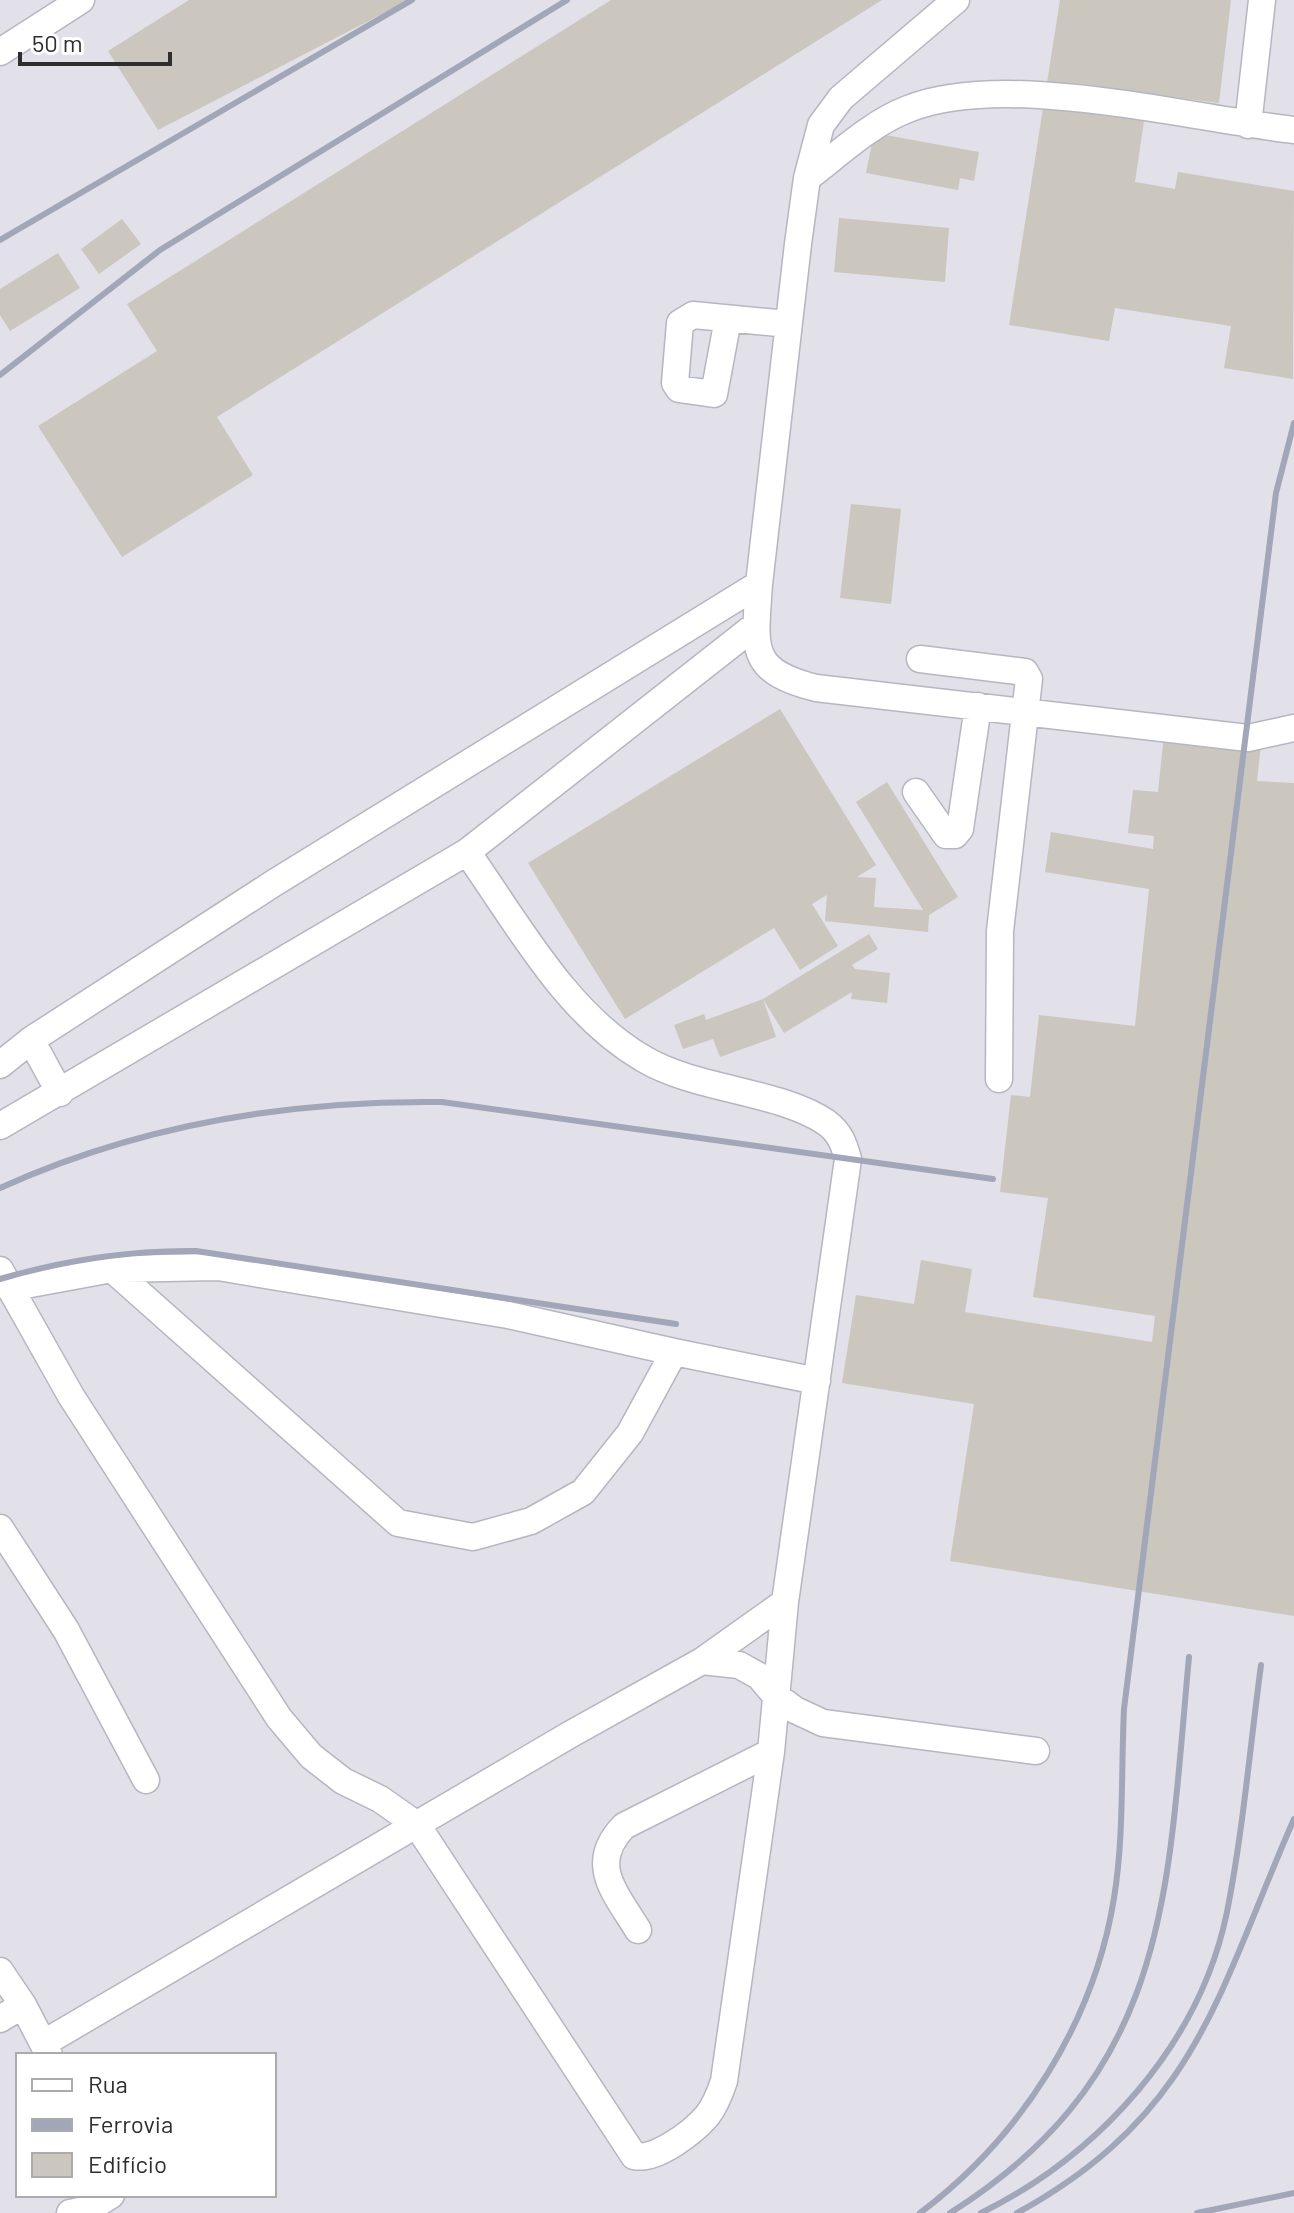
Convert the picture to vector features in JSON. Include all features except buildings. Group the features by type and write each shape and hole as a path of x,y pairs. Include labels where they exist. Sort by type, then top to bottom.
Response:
{"lane":[{"path":"0,52 81,0"},
{"path":"956,0 841,98 821,125 807,178 788,324 759,584 756,625 759,653 767,669 782,680 816,688 1248,738 1294,728"},
{"path":"1248,125 1262,0"},
{"path":"807,178 904,110 935,100 985,93 1096,102 1294,130"},
{"path":"728,319 788,324"},
{"path":"0,1065 31,1040 274,883 759,584"},
{"path":"0,1126 467,852 756,625"},
{"path":"920,659 1025,672 1029,679 1000,931 999,1079"},
{"path":"916,792 946,835 955,835 960,829 978,706"},
{"path":"467,852 553,974 598,1025 644,1060 708,1084 802,1110 828,1124 842,1139 848,1164 817,1381 785,1602 771,1752 724,2081 707,2116 687,2134 647,2157 631,2153 417,1825 380,1799 332,1773 311,1756 279,1718 71,1396 5,1279 112,1269 218,1267 508,1315 817,1381"},
{"path":"31,1040 60,1093"},
{"path":"112,1269 398,1523 473,1537 531,1521 583,1492 630,1433 674,1352"},
{"path":"0,1528 66,1630 146,1780"},
{"path":"0,1971 47,2049 417,1825 702,1661 785,1602"},
{"path":"702,1661 739,1665 759,1676 776,1696 795,1710 823,1723 1036,1751"},
{"path":"638,1930 611,1885 604,1860 610,1840 624,1826 771,1752"},
{"path":"0,2019 23,2005"},
{"path":"70,2213 89,2209 108,2197"}],"shaded area":[{"path":"0,0 1294,0 1294,2213 0,2213"}],"railway":[{"path":"0,240 412,0"},
{"path":"0,375 160,250 567,0"},
{"path":"920,2213 957,2183 990,2149 1047,2074 1070,2033 1089,1989 1104,1944 1114,1898 1121,1828 1124,1709 1276,493 1294,423"},
{"path":"0,1188 106,1148 216,1121 328,1106 442,1102 993,1179"},
{"path":"0,1279 48,1266 97,1258 146,1252 196,1251 676,1324"},
{"path":"950,2213 1023,2159 1078,2100 1117,2037 1144,1970 1162,1899 1174,1823 1189,1657"},
{"path":"981,2213 1024,2189 1104,2127 1138,2090 1168,2050 1194,2007 1214,1960 1227,1912 1261,1665"},
{"path":"1017,2213 1078,2175 1126,2134 1164,2091 1194,2044 1220,1994 1294,1819"},
{"path":"1197,2213 1294,2193"}]}
